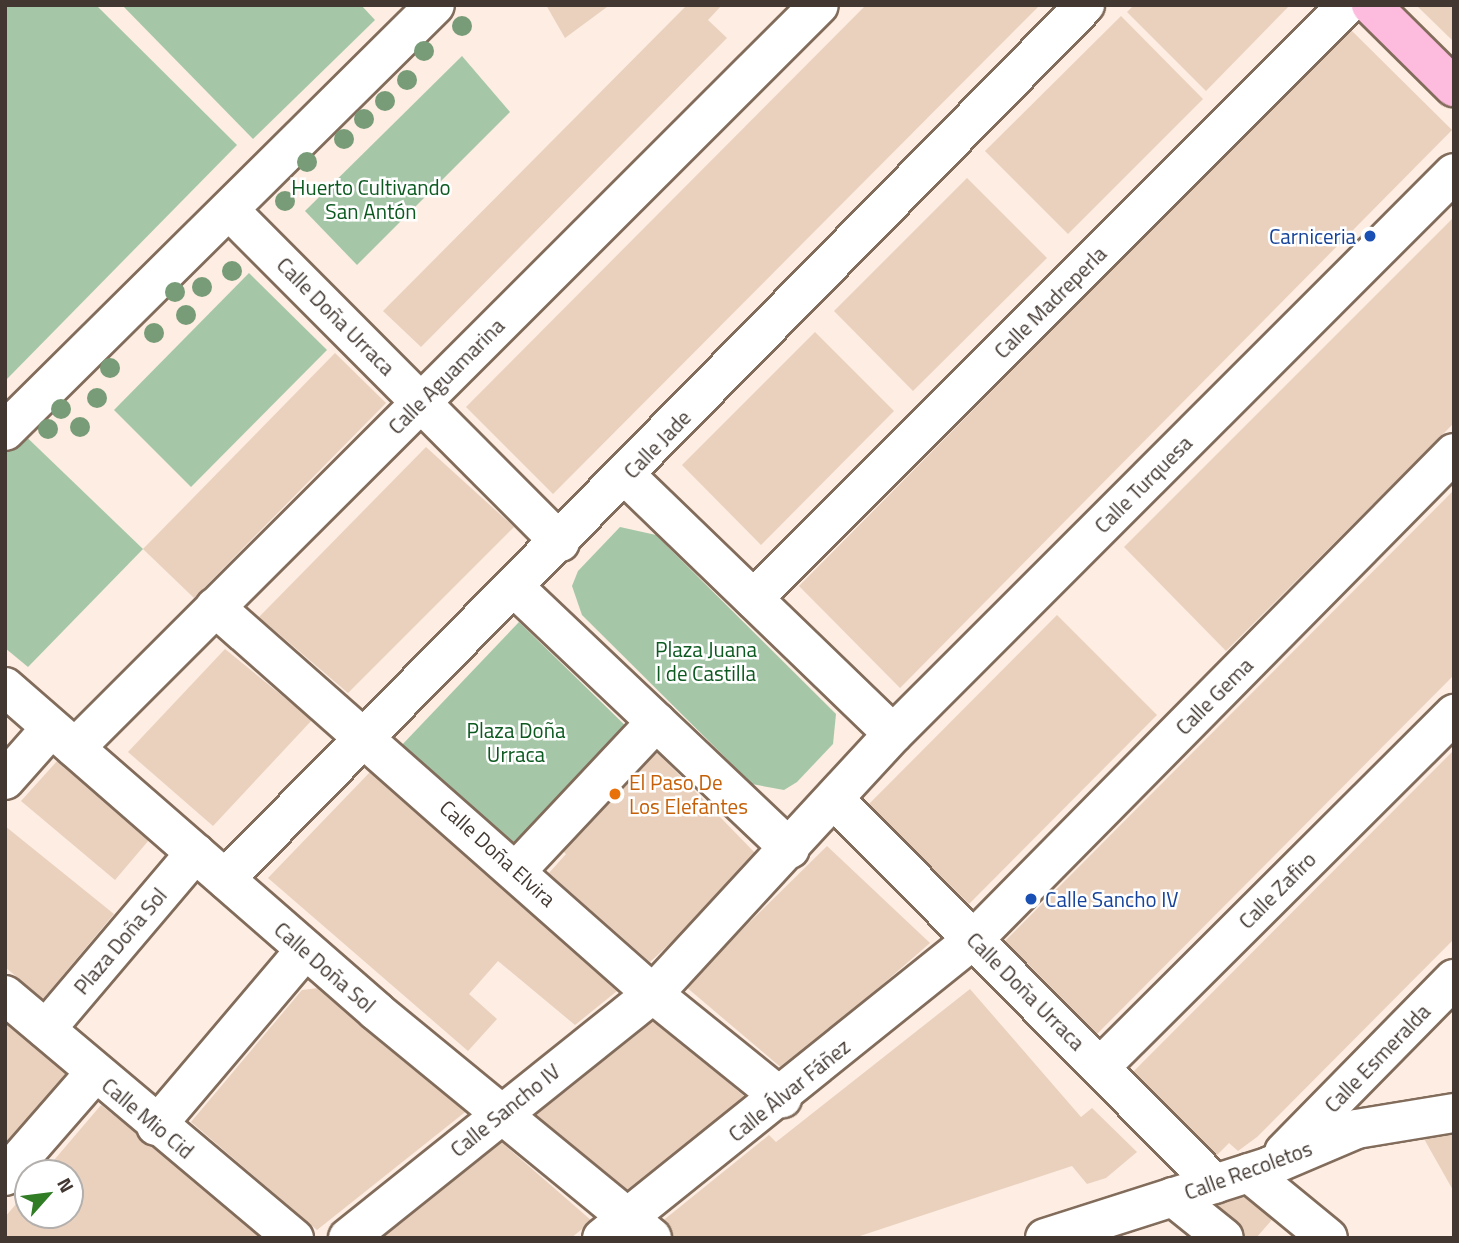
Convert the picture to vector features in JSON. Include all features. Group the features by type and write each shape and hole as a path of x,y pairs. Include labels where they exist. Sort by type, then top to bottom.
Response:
{"main road":[{"path":"1371,5 1454,88"}],"street":[{"path":"5,431 435,5"},
{"name":"Calle Aguamarina","path":"5,780 63,738 215,607 819,5"},
{"name":"Calle Jade","path":"225,879 626,476 1085,5"},
{"name":"Calle Madreperla","path":"753,598 1347,5"},
{"name":"Calle Turquesa","path":"835,800 893,734 1454,173"},
{"name":"Calle Doña Urraca","path":"229,210 560,542"},
{"name":"Calle Gema","path":"974,939 1454,453"},
{"path":"626,476 893,734"},
{"path":"515,588 790,849"},
{"name":"Calle Doña Elvira","path":"215,607 518,869 653,994 782,1098"},
{"name":"Calle Doña Sol","path":"5,687 628,1230"},
{"name":"Calle Zafiro","path":"1101,1066 1454,714"},
{"path":"518,869 656,722"},
{"name":"Calle Doña Urraca","path":"835,800 1101,1066 1328,1238"},
{"name":"Calle Sancho IV","path":"348,1238 498,1115 653,994 835,800"},
{"name":"Plaza Doña Sol","path":"46,1029 195,853"},
{"name":"Calle Álvar Fáñez","path":"628,1230 974,939"},
{"path":"156,1126 305,950"},
{"name":"Calle Esmeralda","path":"1245,1174 1454,979"},
{"name":"Calle Mio Cid","path":"5,995 156,1126 294,1238"},
{"path":"5,1177 95,1073"},
{"name":"Calle Recoletos","path":"1045,1238 1245,1174 1357,1129 1454,1113"},
{"path":"1173,1197 1224,1238"}],"green space":[{"path":"5,5 96,5 237,145 5,381"},
{"path":"122,5 361,5 375,20 253,139"},
{"name":"Huerto Cultivando San Antón","path":"462,56 510,112 357,265 305,211"},
{"path":"249,273 327,350 191,487 114,410"},
{"path":"13,424 143,549 28,667 5,648 5,431"},
{"name":"Plaza Juana I de Castilla","path":"620,527 656,535 836,714 833,744 797,782 784,790 752,784 582,615 572,586 578,571"},
{"name":"Plaza Doña Urraca","path":"519,622 635,735 519,851 400,747"}],"building":[{"path":"546,5 605,5 607,7 565,38"},
{"path":"687,5 722,5 708,20 727,38 421,347 383,311"},
{"path":"866,5 1040,5 553,494 466,407"},
{"path":"1134,5 1290,5 1206,91 1127,12"},
{"path":"1416,5 1454,5 1454,42"},
{"path":"1121,16 1203,99 1068,234 985,151"},
{"path":"1350,29 1452,130 900,688 799,586"},
{"path":"967,178 1047,258 913,391 834,311"},
{"path":"1454,217 1454,423 1226,651 1124,547"},
{"path":"815,332 894,411 761,545 682,465"},
{"path":"335,353 386,403 194,598 143,549"},
{"path":"426,447 514,527 348,693 259,617"},
{"path":"1454,490 1454,675 1097,1034 1005,941"},
{"path":"1057,615 1157,715 969,904 868,805"},
{"path":"225,649 312,720 213,826 128,752"},
{"path":"648,743 761,859 650,962 549,873 566,854 552,841"},
{"path":"1454,750 1454,939 1257,1137 1238,1151 1229,1143 1216,1156 1133,1072"},
{"path":"58,760 149,840 115,880 21,801"},
{"path":"371,771 622,987 575,1025 498,961 469,994 497,1019 468,1051 268,878"},
{"path":"5,826 114,914 43,999 5,967"},
{"path":"827,846 930,943 784,1070 685,986"},
{"path":"327,987 469,1109 317,1230 191,1122 302,990"},
{"path":"970,989 1081,1117 1092,1108 1137,1152 1106,1178 1087,1184 1072,1166 854,1238 675,1238 660,1223 769,1135 776,1142"},
{"path":"653,1018 745,1097 623,1195 530,1116"},
{"path":"5,1020 70,1074 5,1149"},
{"path":"101,1105 268,1238 5,1238 5,1217 14,1206 14,1229 84,1229 84,1159 55,1159"},
{"path":"1454,1132 1454,1192 1423,1137"},
{"path":"500,1141 592,1221 571,1238 379,1238"},
{"path":"1250,1191 1277,1214 1256,1238 1238,1238 1201,1207"}],"place":[{"name":"Carniceria","path":"1370,236"},
{"name":"El Paso De Los Elefantes","path":"615,794"},
{"name":"Calle Sancho IV","path":"1031,899"}]}
